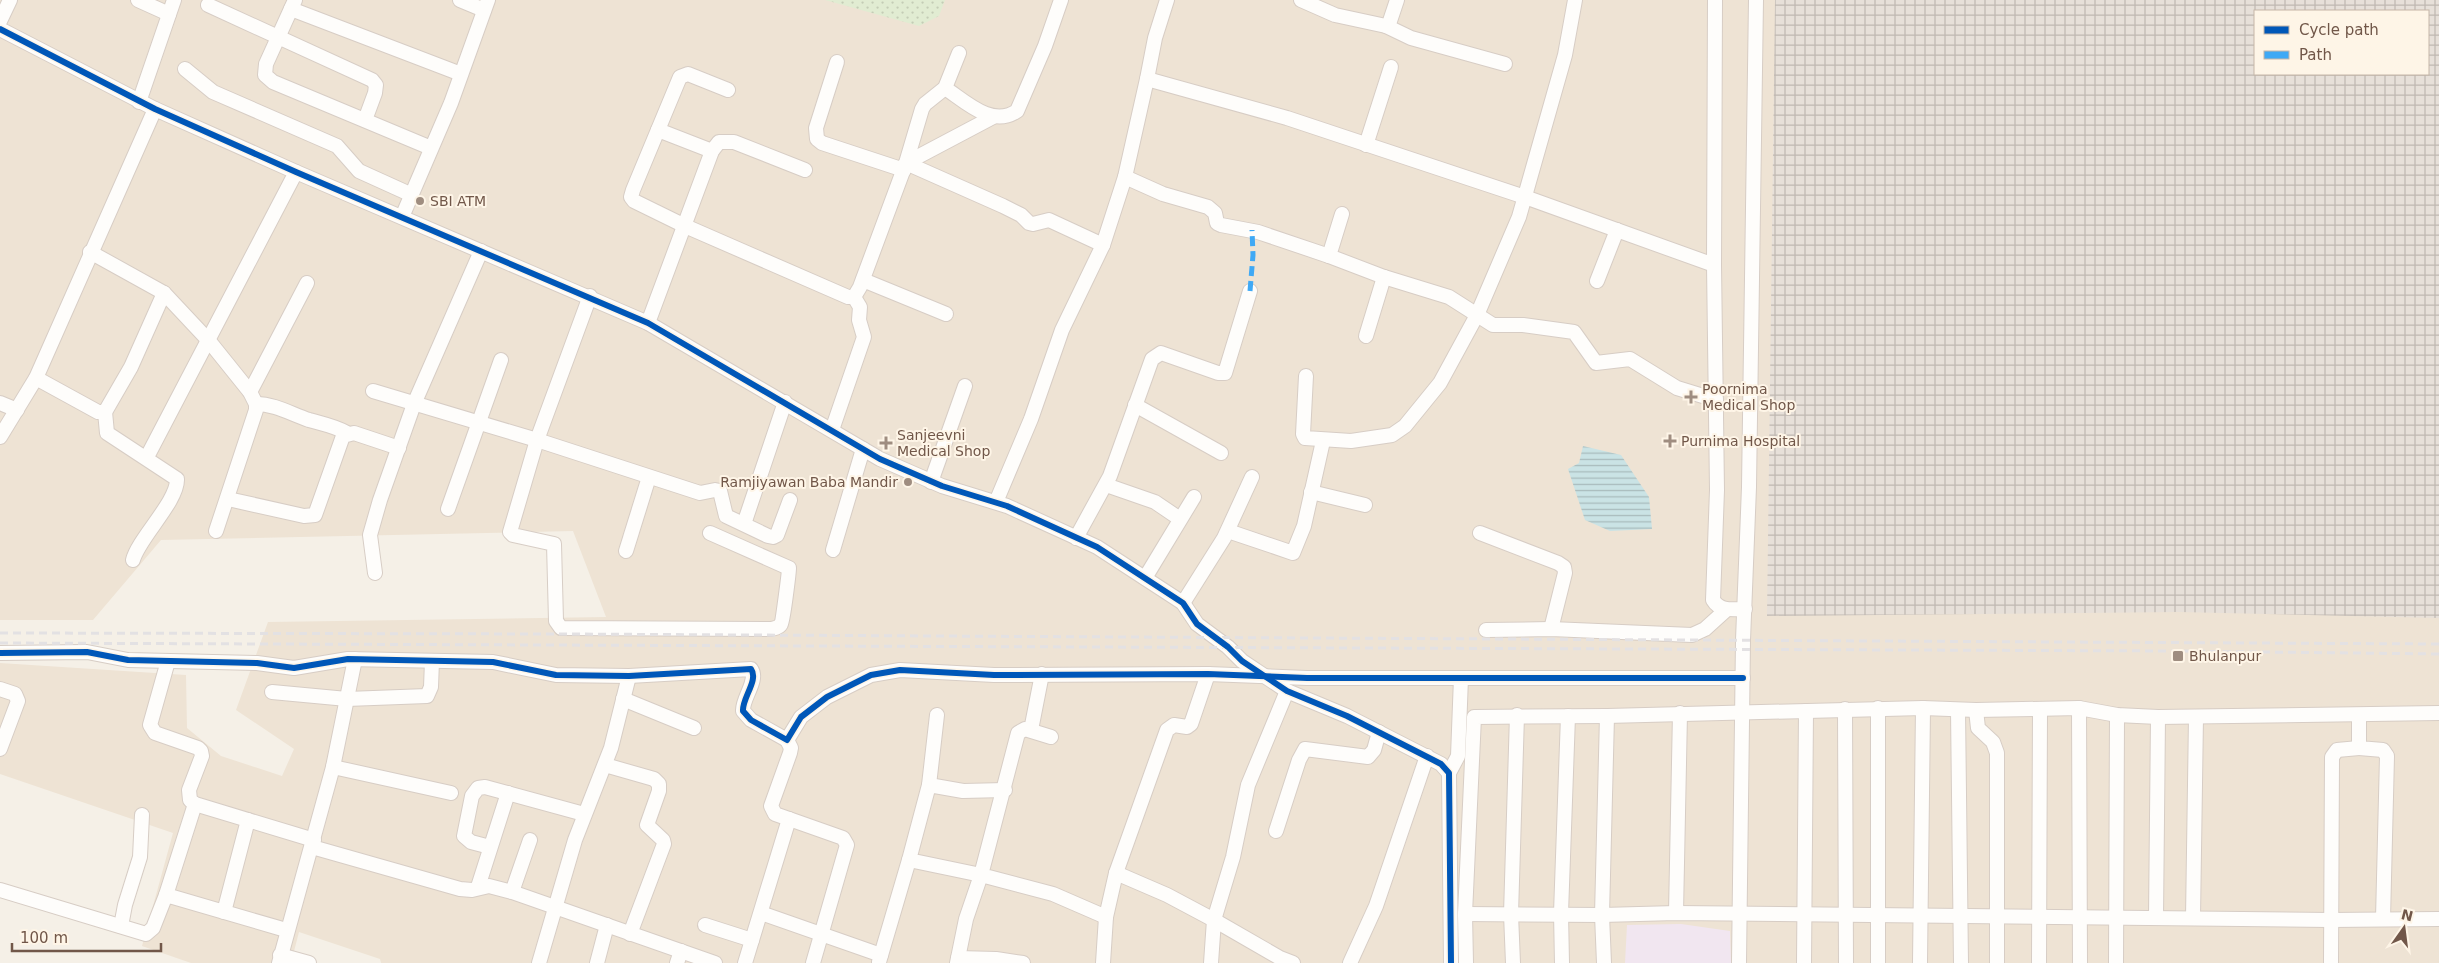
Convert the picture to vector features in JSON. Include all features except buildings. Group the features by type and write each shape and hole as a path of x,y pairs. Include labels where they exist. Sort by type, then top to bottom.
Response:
{"street":[{"path":"10,0 1,31 139,102 296,172 648,322 863,449 931,482 996,502 1109,554 1183,603 1197,624 1228,647 1242,661 1287,691 1379,732 1427,756 1441,764 1449,773"},
{"path":"138,0 169,14"},
{"path":"139,102 174,0"},
{"path":"402,217 461,74 486,5 460,0"},
{"path":"905,166 993,117 1012,115 1020,106 1061,0"},
{"path":"996,502 1031,419 1062,330 1103,245 1125,177 1155,38 1167,0"},
{"path":"1301,0 1335,14 1386,26 1411,38 1505,64"},
{"path":"1386,26 1389,24 1397,0"},
{"path":"1306,376 1303,434 1309,440 1323,441 1358,440 1392,435 1401,430 1440,383 1478,315 1525,197 1568,46 1576,0"},
{"path":"1715,0 1714,265 1717,490 1713,600 1715,604 1726,610 1745,609"},
{"path":"1739,963 1742,678 1745,609 1756,0"},
{"path":"431,148 273,82 265,75 266,64 293,4 461,74"},
{"path":"208,5 372,80 376,85 375,93 365,120"},
{"path":"854,297 863,280 905,166 925,104 945,88 959,53"},
{"path":"836,62 814,134 822,143 905,166 1004,206 1021,215 1029,223 1033,224 1049,220 1103,245"},
{"path":"1366,145 1391,67"},
{"path":"186,69 213,92 337,146 359,171 412,195"},
{"path":"728,90 684,74 658,130 631,197 634,201 685,226 848,297 854,297"},
{"path":"1146,79 1287,118 1525,197 1714,265"},
{"path":"945,88 993,117"},
{"path":"0,437 36,378 90,252 155,109"},
{"path":"658,130 712,151"},
{"path":"648,322 712,151 719,142 726,141 805,170"},
{"path":"147,457 296,172"},
{"path":"1125,177 1163,194 1208,207 1220,225 1258,232 1449,298 1493,325 1523,325 1574,332 1596,363 1630,358 1677,388 1716,400"},
{"path":"1329,256 1342,214"},
{"path":"1597,282 1617,230"},
{"path":"375,573 370,535 414,404 481,251"},
{"path":"90,252 164,293 209,341 253,398 310,420 335,426 347,433 354,433 399,448"},
{"path":"1366,336 1384,277"},
{"path":"863,280 946,314"},
{"path":"216,531 228,499 253,398 307,283"},
{"path":"1076,538 1106,485 1152,359 1161,353 1218,373 1224,373 1250,291"},
{"path":"134,560 136,551 153,529 178,483 174,475 107,433 106,412 131,367 164,293"},
{"path":"590,296 537,440 510,532 513,535 554,544 556,621 561,628 752,630 779,627 783,622 784,595 790,574 789,568 710,534"},
{"path":"832,430 864,337 859,320 860,307 854,297"},
{"path":"448,509 500,360"},
{"path":"36,378 98,412 106,412"},
{"path":"931,482 965,386"},
{"path":"373,391 537,440 700,494 715,490 720,491 726,516 773,537 780,530 790,500"},
{"path":"744,524 785,402"},
{"path":"0,403 16,410"},
{"path":"1135,405 1221,453"},
{"path":"228,499 304,516 315,515 319,511 340,441 347,433"},
{"path":"1228,531 1293,553 1304,526 1323,441"},
{"path":"833,550 863,449"},
{"path":"1183,603 1228,531 1252,477"},
{"path":"626,551 648,478"},
{"path":"1106,485 1155,502 1180,519"},
{"path":"1311,492 1365,505"},
{"path":"1146,578 1194,497"},
{"path":"1480,533 1558,562 1564,567 1565,573 1551,629"},
{"path":"1486,630 1551,629 1692,635 1705,628 1726,610"},
{"path":"0,653 87,652 128,660 258,663 301,668 355,659 502,663 556,675 629,676 751,669 753,677 744,701 743,711 750,720 787,740 791,748 771,806 775,814 838,836 846,842 813,963"},
{"path":"309,963 280,959 286,930 313,843 333,767 355,659"},
{"path":"168,661 150,725 155,733 198,748 201,751 202,756 188,796 195,804 460,889 472,890 478,887 489,886 512,892 607,925 679,957 715,963"},
{"path":"272,692 347,699 426,696 431,687 432,661"},
{"path":"787,740 801,717 827,697 871,675 900,670 1042,674 1208,674 1461,678 1742,678"},
{"path":"1031,730 1042,674"},
{"path":"1103,963 1106,917 1116,873 1167,730 1174,725 1187,727 1191,724 1208,674"},
{"path":"539,963 554,907 584,814 605,765 629,676"},
{"path":"1451,963 1449,773 1458,756 1461,678"},
{"path":"0,689 15,694 18,701 0,749"},
{"path":"1211,963 1214,920 1233,857 1248,785 1287,691"},
{"path":"623,699 694,728"},
{"path":"1878,708 1878,963"},
{"path":"1466,963 1465,914 1474,717 1517,715 1607,716 1878,708 1976,710 2079,708 2117,715 2158,718 2439,713"},
{"path":"1920,963 1923,708"},
{"path":"2079,708 2080,963"},
{"path":"1845,709 1846,963"},
{"path":"2039,963 2040,709"},
{"path":"1958,710 1961,963"},
{"path":"1976,710 1978,728 1993,742 1997,753 1997,963"},
{"path":"1804,963 1806,711"},
{"path":"1676,912 1680,713"},
{"path":"761,913 881,961 929,785 937,715"},
{"path":"1513,963 1511,914 1517,715"},
{"path":"2116,963 2117,715"},
{"path":"2359,715 2359,748"},
{"path":"1562,963 1561,913 1568,716"},
{"path":"1604,963 1602,915 1607,716"},
{"path":"2193,918 2196,717"},
{"path":"2156,918 2158,718"},
{"path":"1023,963 996,959 958,961 966,919 982,876 1018,734 1025,729 1051,737"},
{"path":"1276,831 1299,760 1305,749 1368,757 1374,750 1379,732"},
{"path":"2331,963 2332,758 2337,750 2359,748 2383,750 2387,756 2383,919"},
{"path":"1350,963 1376,906 1427,756"},
{"path":"605,765 654,778 659,784 659,791 647,825 663,840 664,844 630,934"},
{"path":"333,767 451,793"},
{"path":"929,785 963,791 1004,790"},
{"path":"490,847 470,842 464,836 472,796 478,788 485,787 584,814"},
{"path":"478,887 508,793"},
{"path":"0,890 146,934 150,933 166,895 195,804"},
{"path":"120,926 140,858 142,815"},
{"path":"745,963 789,819"},
{"path":"224,912 248,820"},
{"path":"512,892 530,840"},
{"path":"909,860 1053,894 1106,917"},
{"path":"1116,873 1166,895 1280,958 1293,963"},
{"path":"166,895 286,930"},
{"path":"1465,914 1561,913 1602,915 1676,912 1805,916 2330,920 2439,919"},
{"path":"597,963 607,925"},
{"path":"705,925 752,940"}],"shaded area":[{"path":"0,0 2439,0 2439,963 381,963 380,959 299,932 291,963 191,963 142,946 173,833 0,774 0,663 186,675 187,728 221,756 282,776 294,749 236,710 268,622 606,617 573,531 161,540 93,620 0,620"},
{"path":"1775,0 2439,0 2439,618 2179,612 1767,616"},
{"path":"1681,924 1730,931 1731,963 1625,963 1627,925"}],"green space":[{"path":"825,0 945,0 939,16 919,26"}],"water":[{"path":"1583,446 1621,455 1649,497 1652,529 1610,531 1585,520 1568,469 1579,463"}],"railway":[{"path":"0,633 562,634 2439,644"},
{"path":"0,643 2175,651 2439,654"}],"marked path":[{"path":"1250,291 1253,255 1252,230"}],"cycle path":[{"path":"0,29 155,109 296,172 648,323 880,459 942,486 1007,506 1097,547 1183,603 1197,624 1228,647 1242,661 1287,691 1347,716 1441,764 1449,773 1451,963"},
{"path":"0,653 87,652 128,660 257,663 294,668 348,659 493,662 556,675 629,676 751,669 753,673 752,684 745,700 743,711 751,720 787,740 801,717 827,697 871,675 900,670 994,675 1208,674 1307,678 1743,678"}],"place":[{"name":"SBI ATM","path":"420,201"},
{"name":"Poornima Medical Shop","path":"1691,397"},
{"name":"Purnima Hospital","path":"1670,441"},
{"name":"Sanjeevni Medical Shop","path":"886,443"},
{"name":"Ramjiyawan Baba Mandir","path":"908,482"},
{"name":"Bhulanpur","path":"2178,656"}]}
